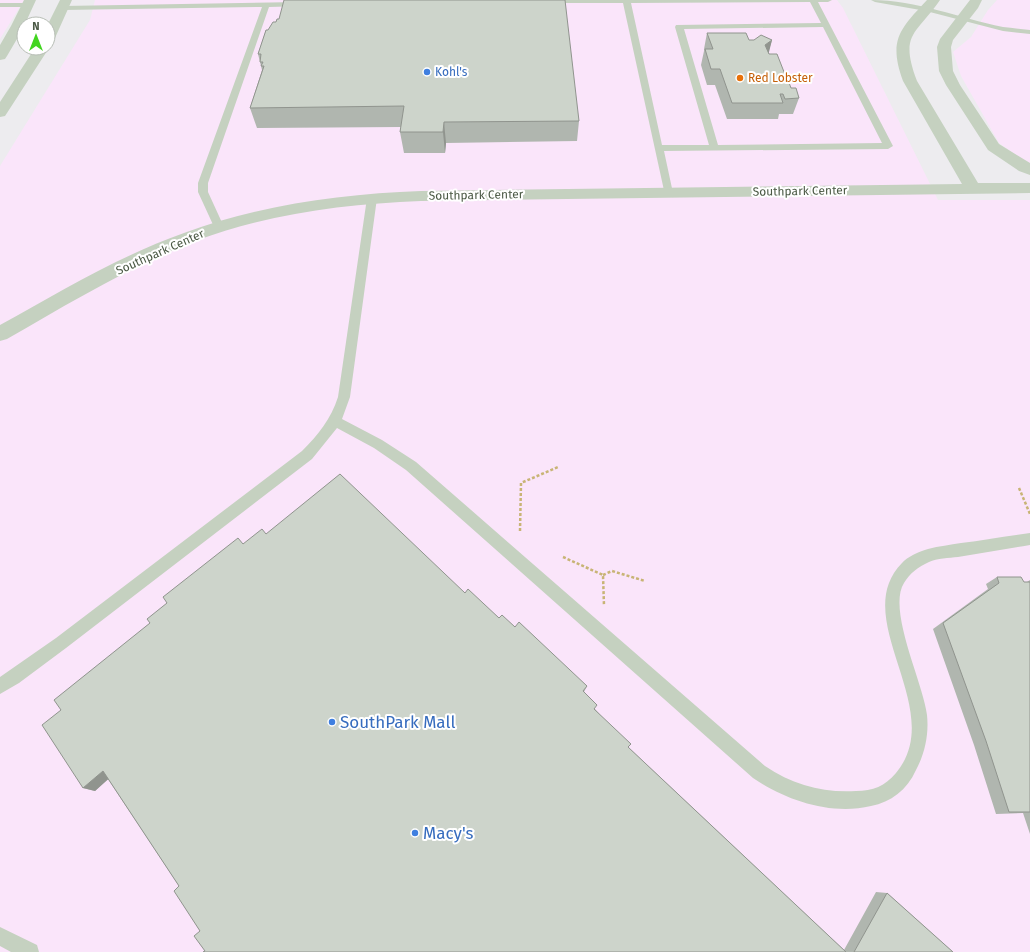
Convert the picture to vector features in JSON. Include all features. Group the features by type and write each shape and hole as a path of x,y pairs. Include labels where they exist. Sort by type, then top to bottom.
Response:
{"street":[{"path":"976,0 947,39 944,52 945,65 953,85 993,147 1003,152 1013,161 1030,170"},
{"path":"0,56 15,32 29,3"},
{"path":"56,21 64,4"},
{"path":"930,4 905,34 902,53 904,67 910,81 973,189"},
{"path":"0,113 37,56"},
{"path":"993,147 990,151 1006,178"},
{"name":"Southpark Center","path":"2,332 144,257 182,241 219,227 269,213 306,206 372,198 973,189 1006,178 1030,188"}],"lane":[{"path":"538,1 578,0 627,2 828,0"},
{"path":"658,148 888,146 813,0"},
{"path":"875,0 930,4 962,19 1003,29 1030,32"},
{"path":"627,2 668,193"},
{"path":"0,6 29,3"},
{"path":"64,4 311,4"},
{"path":"219,227 203,192 203,183 266,5"},
{"path":"714,148 679,27 826,25"},
{"path":"0,686 14,678 61,643 307,455 324,436 335,421 344,397 372,198"},
{"path":"335,421 378,444 411,466 759,772 782,787 807,796 822,799 864,800 880,796 891,791 900,783 916,754 919,733 919,708 892,612 895,584 904,570 918,558 928,555 1030,539"},
{"path":"0,936 30,952"}],"path":[{"path":"520,538 521,483 558,467"},
{"path":"1019,488 1030,514"},
{"path":"563,556 603,575 612,571 645,581"},
{"path":"603,575 604,612"}],"shaded area":[{"path":"0,0 24,0 0,39"},
{"path":"95,0 837,0 843,8 938,200 1030,200 1030,952 0,952 0,166 90,20"},
{"path":"997,0 1030,0 1030,163 999,143 961,76 953,52 971,37 988,10"}],"building":[{"path":"284,0 565,0 579,121 444,122 443,132 400,132 404,106 250,108 264,66 261,66 263,62 260,62 261,54 258,54 266,30 268,30 273,22 276,22 277,19 279,19"},
{"name":"Red Lobster","path":"707,33 746,33 749,40 754,40 761,35 772,40 765,45 769,54 777,54 786,77 778,77 779,80 788,80 791,88 796,88 799,98 785,99 783,94 780,94 783,103 732,103 720,69 711,69 705,49 713,49"},
{"name":"SouthPark Mall","path":"340,474 465,593 468,589 499,618 502,615 515,627 519,622 587,686 583,691 597,705 594,709 631,744 628,747 846,952 203,952 205,951 194,936 200,931 174,891 179,886 103,771 83,788 42,725 61,710 54,700 150,623 147,619 167,603 163,597 238,538 243,544 262,529 266,534"},
{"path":"997,577 1021,577 1024,582 1030,582 1030,812 1009,812 986,741 943,623 999,583"},
{"path":"887,893 953,952 854,952"}],"place":[{"name":"Kohl's","path":"427,72"},
{"name":"Red Lobster","path":"740,78"},
{"name":"SouthPark Mall","path":"332,722"},
{"name":"Macy's","path":"415,833"}]}
